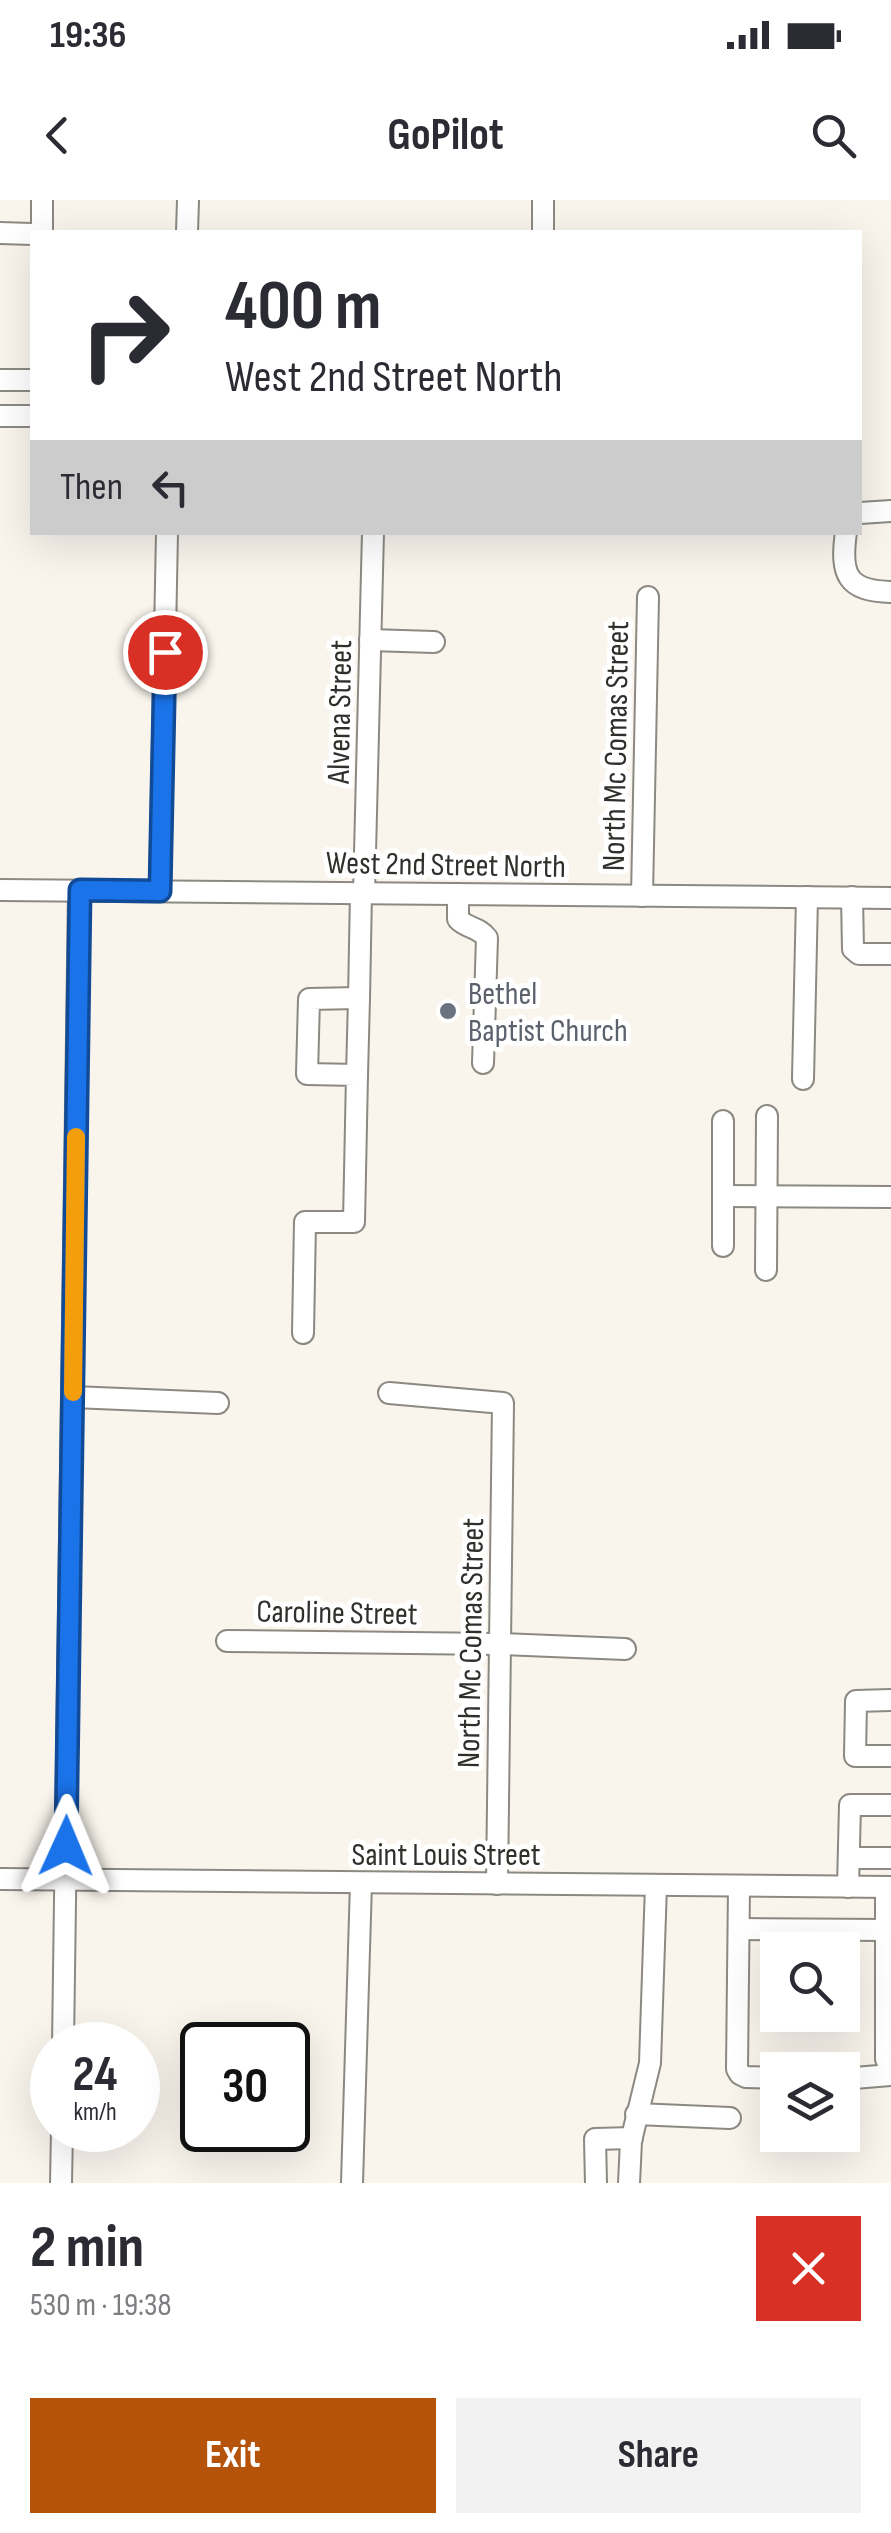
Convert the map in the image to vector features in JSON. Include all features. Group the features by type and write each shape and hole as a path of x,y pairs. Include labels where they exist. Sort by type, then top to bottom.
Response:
{"street":[{"path":"42,200 42,230"},
{"path":"187,230 188,200"},
{"path":"543,230 544,200"},
{"path":"0,233 30,234"},
{"path":"0,380 30,380"},
{"path":"0,416 30,416"},
{"path":"862,513 891,511"},
{"path":"160,891 167,535"},
{"name":"Alvena Street","path":"304,1333 305,1222 354,1222 373,535"},
{"path":"846,535 846,571 852,584 891,592"},
{"name":"North Mc Comas Street","path":"642,896 648,597"},
{"path":"370,640 434,642"},
{"name":"West 2nd Street North","path":"0,890 891,898"},
{"path":"63,2022 80,890"},
{"path":"458,894 458,919 486,938 483,1062"},
{"path":"803,1079 807,897"},
{"path":"852,898 854,949 860,954 891,954"},
{"path":"358,998 309,998 307,1074 358,1075"},
{"path":"766,1116 766,1270"},
{"path":"723,1120 724,1246"},
{"path":"724,1196 891,1198"},
{"name":"North Mc Comas Street","path":"388,1393 504,1404 497,1884"},
{"path":"73,1398 218,1403"},
{"name":"Caroline Street","path":"228,1641 625,1649"},
{"path":"891,1700 856,1701 855,1756 891,1756"},
{"path":"848,1886 850,1805 891,1805"},
{"path":"849,1858 891,1858"},
{"name":"Saint Louis Street","path":"0,1879 888,1887"},
{"path":"352,2183 361,1883"},
{"path":"628,2183 636,2114 650,2063 656,1885"},
{"path":"739,1886 738,2069 746,2077 760,2077"},
{"path":"860,2077 891,2073 886,2059 888,1887"},
{"path":"739,1929 886,1930"},
{"path":"636,2114 730,2118"},
{"path":"596,2183 595,2138 632,2138"},
{"path":"62,2152 62,2183"}],"slow traffic":[{"path":"73,1392 76,1137"}],"place":[{"name":"Bethel Baptist Church","path":"448,1011"}],"route":[{"path":"66,1846 80,890 160,891 165,652"}]}
